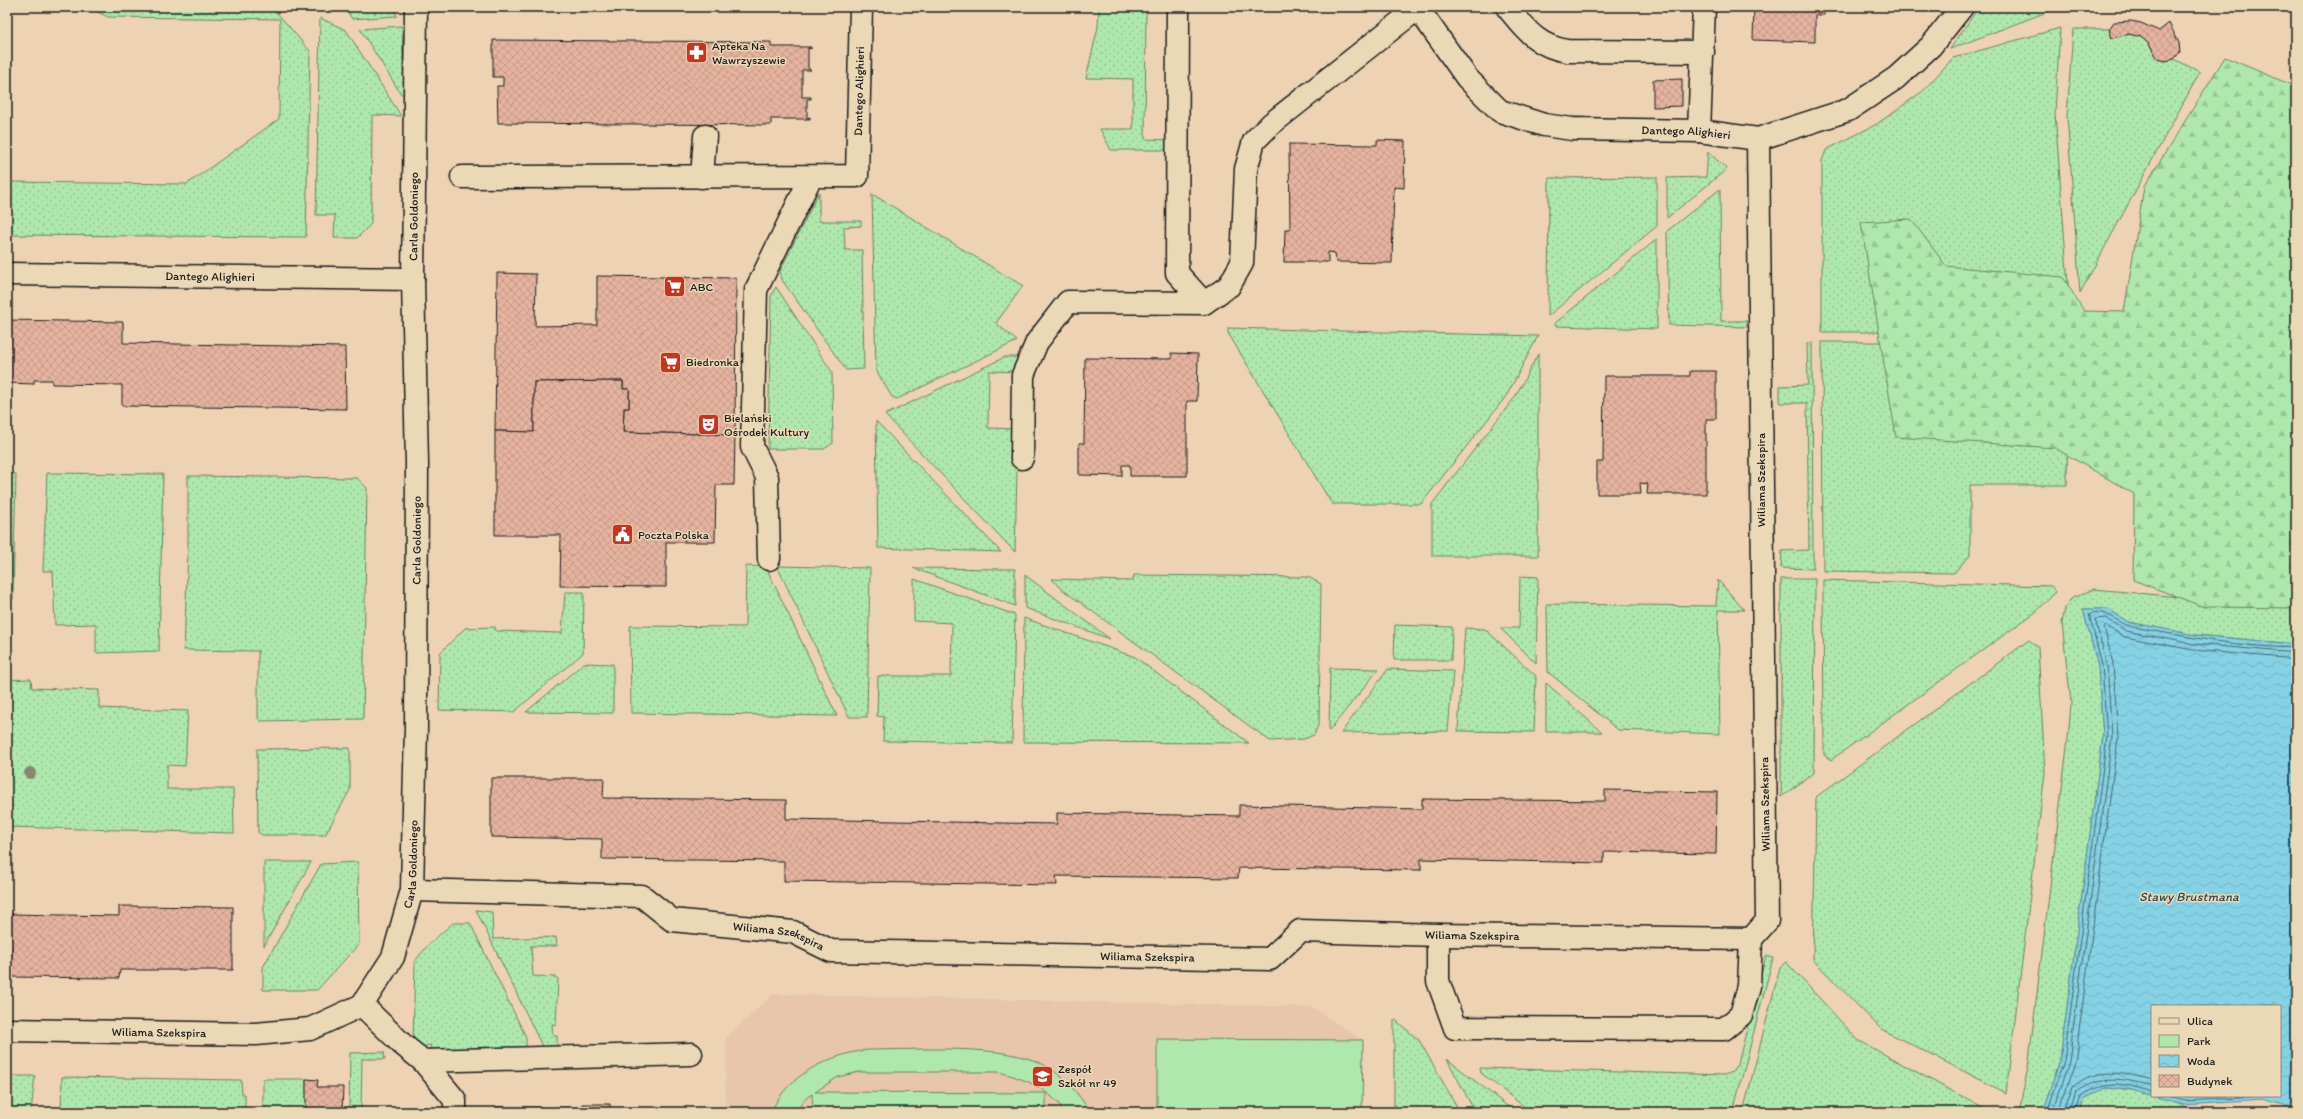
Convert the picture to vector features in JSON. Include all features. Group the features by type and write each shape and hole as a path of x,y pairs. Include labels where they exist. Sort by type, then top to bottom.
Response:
{"street":[{"name":"Carla Goldoniego","path":"362,1005 393,957 412,890 416,728 417,464 413,279 416,7"},
{"name":"Dantego Alighieri","path":"811,177 857,176 861,7"},
{"path":"1178,7 1177,273 1204,303"},
{"path":"1508,7 1538,41 1550,48 1567,51 1703,52"},
{"path":"1699,131 1704,7"},
{"name":"Dantego Alighieri","path":"1418,8 1467,78 1500,111 1544,125 1572,129 1699,131 1758,139 1848,110 1896,78 1931,46 1962,7"},
{"path":"1022,458 1024,375 1037,342 1068,302 1204,303 1229,286 1242,263 1246,169 1254,140 1271,124 1418,8"},
{"path":"702,177 705,136"},
{"name":"Wiliama Szekspira","path":"412,890 642,896 672,920 793,932 831,951 1270,959 1300,931 1438,936 1751,940 1767,921 1758,139"},
{"path":"462,177 811,177 756,290 752,447 767,477 768,559"},
{"name":"Dantego Alighieri","path":"7,274 413,279"},
{"path":"1438,936 1438,981 1455,1028 1724,1029 1741,1015 1749,986 1751,940"},
{"path":"362,1005 402,1044 423,1061 455,1100 455,1112"},
{"name":"Wiliama Szekspira","path":"7,1030 256,1034 310,1029 362,1005"},
{"path":"423,1061 691,1054"}],"shaded area":[{"name":"Zespół Szkół nr 49","path":"773,994 1312,1007 1362,1040 1360,1112 725,1112 726,1038"}],"green space":[{"path":"88,7 272,7 310,51 306,237 7,235 7,182 187,184 279,119 280,19 108,17"},
{"path":"345,7 393,7 397,16 352,19"},
{"path":"1099,7 1146,7 1145,139 1170,140 1171,150 1111,150 1100,129 1133,129 1133,79 1086,78 1098,27"},
{"path":"1979,7 2060,7 1950,49"},
{"path":"320,18 346,30 401,116 372,115 371,224 357,238 334,238 335,215 316,215"},
{"path":"402,26 404,95 401,94 360,29"},
{"path":"2060,28 2055,113 2070,310 1947,332 1822,332 1822,161 1826,150 1877,124 1923,91 1953,58"},
{"path":"2073,29 2109,29 2112,38 2126,35 2141,37 2150,44 2154,53 2161,60 2174,59 2200,72 2080,293 2067,116"},
{"path":"2225,57 2296,87 2296,608 2204,607 2133,580 2134,494 2055,448 1896,437 1861,222 1911,219 1946,266 2063,277 2084,311 2124,312 2144,187"},
{"path":"1708,152 1727,169 1667,218 1667,178 1706,177"},
{"path":"1657,177 1657,226 1548,316 1549,178"},
{"path":"1720,189 1721,321 1747,321 1747,327 1669,325 1667,231"},
{"path":"819,192 819,221 861,221 861,226 844,227 845,250 862,250 864,369 846,370 782,280 780,271"},
{"path":"872,194 1023,286 996,323 1017,341 897,399 892,397 876,370"},
{"path":"1657,239 1657,329 1557,326 1554,324"},
{"path":"776,287 832,372 833,443 824,449 768,449 771,296"},
{"path":"2069,320 2067,485 1970,485 1970,555 1954,573 1823,571 1822,342 1941,342"},
{"path":"1228,328 1538,336 1507,395 1421,504 1332,504 1228,333"},
{"path":"1812,342 1813,569 1781,568 1782,551 1809,550 1807,403 1780,403 1780,386 1808,385 1807,344"},
{"path":"1538,354 1538,556 1432,556 1432,504 1515,397"},
{"path":"1005,357 1019,357 1020,372 989,371 988,428 1018,429 1015,552 885,415"},
{"path":"876,421 1001,552 878,548"},
{"path":"47,473 163,474 159,651 96,653 96,624 55,625 53,571 43,571"},
{"path":"7,474 16,474 13,599 7,599"},
{"path":"188,476 357,478 367,488 363,719 260,721 258,718 258,651 184,650 188,550"},
{"path":"746,566 766,567 837,716 631,713 630,626 745,627"},
{"path":"777,566 870,568 867,717 849,717"},
{"path":"913,568 1015,569 1015,606"},
{"path":"1025,575 1110,639 1025,608"},
{"path":"1134,575 1308,577 1321,584 1319,723 1314,735 1304,739 1270,741 1059,587 1052,579 1133,581"},
{"path":"1520,576 1538,577 1536,663 1500,628 1519,628"},
{"path":"914,579 1015,615 1012,743 883,741 884,717 877,716 878,676 951,676 952,623 914,621"},
{"path":"1781,579 1815,579 1814,773 1781,797"},
{"path":"1718,580 1744,610 1718,610 1720,734 1618,730 1548,672 1547,604 1716,606"},
{"path":"1823,580 2051,586 2056,592 2037,611 1831,760 1824,755"},
{"path":"2094,589 2296,608 2296,644 2195,635 2128,622 2108,609 2083,609 2098,666 2103,736 2060,1060 2042,1112 2019,1112 2028,1067 2068,739 2071,703 2062,623 2065,608 2072,598"},
{"path":"565,592 584,592 583,653 514,712 439,710 440,653 465,628 495,627 496,631 562,633"},
{"path":"1024,618 1135,657 1249,743 1023,742"},
{"path":"1395,625 1452,627 1451,660 1394,660"},
{"path":"1465,628 1485,629 1536,676 1534,732 1458,731"},
{"path":"2029,640 2038,647 2045,773 2006,1093 1881,1029 1813,960 1816,797"},
{"path":"584,663 613,664 613,713 526,712"},
{"path":"1330,668 1379,669 1329,731"},
{"path":"1388,669 1453,671 1448,731 1341,733"},
{"path":"31,679 32,688 99,690 99,708 188,711 185,766 167,765 167,789 233,789 234,833 7,827 7,680"},
{"path":"1546,683 1602,732 1546,732"},
{"path":"350,748 350,790 325,835 262,835 258,832 257,749"},
{"path":"264,862 311,862 264,946"},
{"path":"358,862 359,944 317,990 263,990 263,967 321,864"},
{"path":"476,910 492,912 493,939 556,937 557,946 531,946 533,976 556,977 558,979 556,1025 552,1024 553,1036 557,1036 557,1047 543,1048"},
{"path":"453,923 470,923 526,1037 526,1048 430,1049 431,1045 418,1047 413,1044 415,961 429,944"},
{"path":"1766,956 1773,958 1733,1112 1531,1112 1481,1073 1480,1068 1725,1075 1732,1071 1738,1063"},
{"path":"1786,962 1858,1040 1990,1112 1743,1112 1780,967"},
{"path":"1394,1019 1419,1040 1460,1112 1394,1112"},
{"path":"1157,1039 1363,1040 1362,1112 1157,1112"},
{"path":"960,1049 1008,1054 1029,1059 1046,1066 1059,1075 1076,1092 1090,1112 1065,1112 1052,1097 1036,1086 1027,1081 998,1072 859,1072 838,1077 815,1092 1046,1093 1046,1112 813,1112 812,1094 805,1099 796,1112 771,1112 778,1099 788,1087 811,1069 839,1056 868,1050"},
{"path":"384,1052 385,1059 362,1059 361,1112 349,1112 350,1053"},
{"path":"1447,1059 1515,1112 1475,1112"},
{"path":"7,1076 35,1076 31,1112 7,1112"},
{"path":"62,1077 241,1080 242,1094 245,1094 245,1112 61,1112"},
{"path":"263,1079 306,1079 306,1112 263,1112"},
{"path":"2105,1087 2126,1089 2151,1094 2151,1097 2163,1097 2183,1106 2190,1112 2080,1112 2083,1098"}],"water":[{"name":"Stawy Brustmana","path":"2083,609 2108,609 2128,622 2195,635 2296,644 2296,1112 2291,1112 2283,1105 2263,1099 2183,1104 2157,1097 2281,1097 2281,1005 2151,1005 2151,1096 2127,1089 2105,1087 2084,1098 2080,1112 2042,1112 2060,1060 2103,736 2098,666"}],"building":[{"path":"1754,7 1824,7 1824,15 1815,15 1815,42 1753,40"},
{"path":"2131,21 2141,23 2159,31 2169,23 2179,43 2180,52 2174,59 2165,61 2158,59 2149,44 2141,37 2129,34 2112,38 2109,29 2114,22"},
{"path":"493,40 771,42 771,47 811,47 811,49 808,48 808,68 811,70 802,70 802,97 811,97 811,99 807,99 807,118 810,117 810,119 771,119 771,125 498,123 497,86 503,86 503,77 493,77"},
{"path":"1682,79 1682,106 1653,107 1653,80"},
{"path":"1377,140 1405,141 1404,188 1394,187 1392,263 1336,262 1335,253 1328,252 1328,262 1284,262 1285,229 1290,229 1289,144 1377,145"},
{"path":"497,273 536,274 535,326 597,325 597,276 736,278 735,435 623,432 624,408 629,408 629,389 623,389 623,381 534,382 534,432 495,431"},
{"path":"7,320 123,322 123,343 345,347 346,409 122,406 122,385 52,384 52,380 34,380 34,384 7,383"},
{"path":"1171,353 1198,354 1197,401 1187,401 1187,476 1130,476 1130,465 1122,465 1122,476 1079,475 1079,443 1084,443 1085,358 1172,359"},
{"path":"1690,371 1716,371 1716,419 1706,419 1706,494 1647,494 1648,484 1640,483 1641,494 1597,494 1597,462 1603,462 1604,376 1690,376"},
{"path":"623,381 623,389 629,389 629,408 624,408 623,432 735,435 734,485 716,485 715,542 666,542 666,587 560,586 561,535 495,535 495,431 534,432 534,382"},
{"path":"491,778 604,778 603,798 786,800 786,819 1057,824 1057,813 1239,816 1239,805 1422,809 1422,799 1605,801 1605,790 1717,792 1716,854 1604,852 1604,863 1421,859 1421,870 1239,868 1238,878 1056,876 1057,885 784,881 784,861 602,859 602,839 491,837"},
{"path":"119,906 233,907 233,970 120,970 119,978 7,977 7,914 119,916"},
{"path":"306,1079 318,1080 317,1087 343,1087 342,1112 306,1112"},
{"path":"582,1104 610,1104 610,1112 496,1112 496,1107 582,1108"}],"place":[{"name":"Apteka Na Wawrzyszewie","path":"697,53"},
{"name":"ABC","path":"674,287"},
{"name":"Biedronka","path":"671,362"},
{"name":"Bielański Ośrodek Kultury","path":"709,425"},
{"name":"Poczta Polska","path":"623,535"},
{"name":"Zespół Szkół nr 49","path":"1043,1076"}]}
